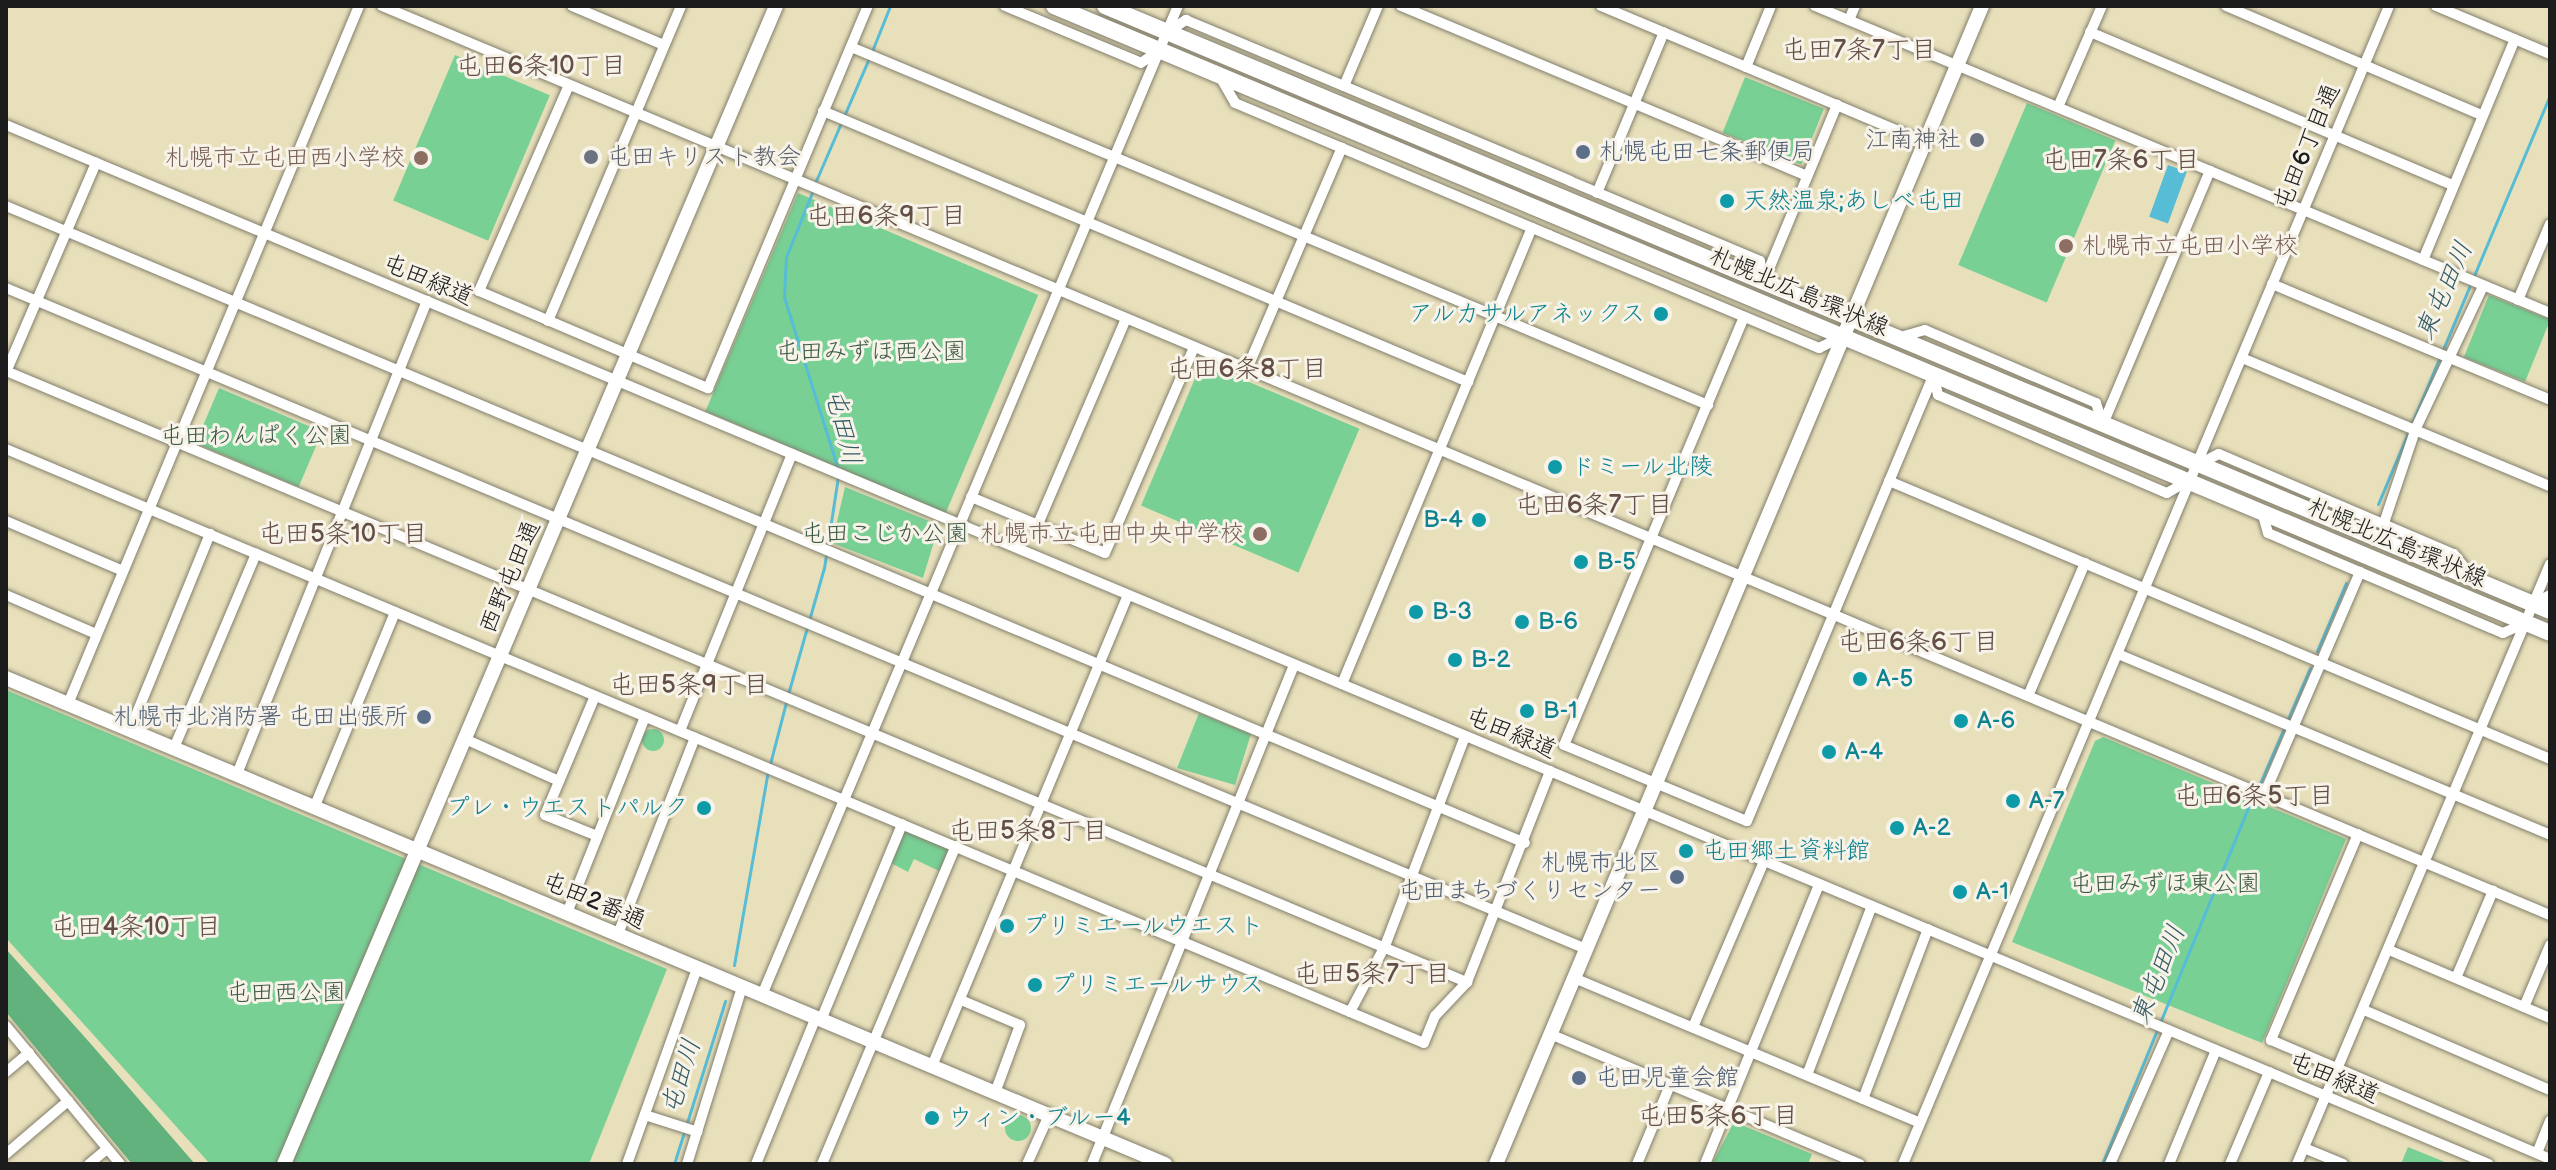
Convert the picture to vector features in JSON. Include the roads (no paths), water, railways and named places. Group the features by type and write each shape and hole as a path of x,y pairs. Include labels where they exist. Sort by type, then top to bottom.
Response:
{"main road":[{"name":"札幌北広島環状線","path":"1054,6 2550,633"},
{"name":"札幌北広島環状線","path":"1110,7 2550,611"}],"street":[{"path":"68,704 359,6"},
{"path":"382,6 2550,915"},
{"path":"572,6 664,45"},
{"path":"548,321 681,6"},
{"name":"西野屯田通","path":"284,1164 421,852 465,739 531,590 558,519 776,6"},
{"path":"569,85 479,291 708,388 799,181 854,49 868,6"},
{"path":"1005,6 1141,63 1159,50"},
{"path":"762,995 1178,6"},
{"path":"1344,86 1378,6"},
{"path":"1401,6 1807,176"},
{"path":"1601,6 1925,142"},
{"path":"1746,67 1771,6"},
{"path":"1815,6 2550,313"},
{"path":"1849,20 1855,6"},
{"path":"1496,1164 1982,6"},
{"path":"2058,107 2102,6"},
{"path":"2226,6 2482,115"},
{"name":"屯田6丁目通","path":"1903,1164 2389,6"},
{"path":"2436,6 2550,54"},
{"path":"1167,33 1186,20 1344,86 1760,261 1763,282"},
{"path":"1597,193 1664,32"},
{"path":"2090,32 2452,185"},
{"path":"2423,260 2515,39"},
{"path":"854,49 1708,405"},
{"path":"1219,75 1235,103 1532,228 1819,348 1842,337"},
{"path":"1763,282 1837,105"},
{"path":"827,113 1468,382"},
{"name":"屯田緑道","path":"6,125 2488,1164"},
{"path":"1247,369 1342,147"},
{"path":"96,163 6,371 1467,982"},
{"path":"2103,424 2210,171"},
{"path":"6,206 1100,662 1525,843"},
{"path":"2518,300 2550,225"},
{"path":"1342,684 1532,228"},
{"path":"2384,523 2410,425 2476,283"},
{"path":"2272,284 2550,400"},
{"path":"6,288 1586,949"},
{"path":"237,774 318,579 340,511 427,301"},
{"path":"1744,317 1564,745 1747,821 1934,375"},
{"path":"1038,524 1126,319"},
{"path":"971,497 1105,553 1194,347"},
{"path":"2242,358 2410,425 2550,486"},
{"path":"6,449 1424,1043 1435,1016 1467,982 1498,914 1550,771"},
{"path":"680,731 733,592 792,454"},
{"path":"2199,464 2219,454 2384,523 2454,554 2473,579"},
{"path":"1889,481 2550,759"},
{"path":"2262,512 2268,533 2503,633 2525,623"},
{"path":"6,521 123,571"},
{"path":"130,730 210,534"},
{"path":"174,748 256,554"},
{"path":"2028,696 2085,563"},
{"path":"2297,1164 2550,564"},
{"path":"2257,792 2286,724 2321,663 2360,572"},
{"path":"6,595 96,634"},
{"path":"932,1066 1011,869 1128,595"},
{"path":"2533,604 2550,595"},
{"path":"314,808 395,612"},
{"path":"2118,654 2550,835"},
{"path":"1092,1164 1294,665"},
{"name":"屯田2番通","path":"6,678 1162,1163"},
{"path":"595,696 545,815 597,836"},
{"path":"567,913 645,717"},
{"path":"1350,1012 1385,946 1412,878 1436,804 1465,736"},
{"path":"618,934 695,738"},
{"path":"465,739 559,781"},
{"path":"756,1164 902,824"},
{"path":"2358,834 2271,1040 2550,1159"},
{"path":"822,1164 956,846"},
{"path":"1693,1027 1764,861"},
{"path":"1705,1164 1819,884"},
{"path":"2456,978 2493,891"},
{"path":"1807,1075 1872,906"},
{"path":"1863,1099 1928,929"},
{"path":"2524,1007 2550,945"},
{"path":"2389,950 2550,1018"},
{"path":"627,1164 648,1116 697,968"},
{"path":"1574,978 1919,1122"},
{"path":"687,1164 742,987"},
{"path":"961,1000 1020,1025 995,1093"},
{"path":"2364,1010 2550,1090"},
{"path":"6,1026 120,1164"},
{"path":"2110,1164 2163,1028"},
{"path":"1550,1034 1860,1164"},
{"path":"2169,1164 2216,1050"},
{"path":"6,1072 29,1053"},
{"path":"2230,1164 2269,1072"},
{"path":"1637,1164 1670,1085"},
{"path":"6,1154 68,1101"},
{"path":"1027,1164 1049,1115"},
{"path":"648,1116 698,1132"},
{"path":"2537,1153 2550,1120"},
{"path":"2304,1148 2343,1164"},
{"path":"89,1164 107,1149"}],"water":[{"path":"2168,165 2187,172 2168,224 2149,217"}],"waterway":[{"name":"屯田川","path":"872,51 890,6"},
{"name":"屯田川","path":"815,183 869,58"},
{"name":"東屯田川","path":"2378,504 2550,94"},
{"name":"屯田川","path":"813,190 786,257 784,297 838,469"},
{"name":"屯田川","path":"788,694 824,568 838,476"},
{"name":"東屯田川","path":"2317,651 2346,583"},
{"name":"東屯田川","path":"2258,788 2310,668"},
{"name":"屯田川","path":"770,764 786,702"},
{"name":"屯田川","path":"734,965 768,771"},
{"name":"東屯田川","path":"2102,1164 2254,794"},
{"name":"屯田川","path":"674,1164 725,1001"}],"place":[{"name":"江南神社","path":"1977,140"},
{"name":"札幌屯田七条郵便局","path":"1583,152"},
{"name":"屯田キリスト教会","path":"591,157"},
{"name":"札幌市立屯田西小学校","path":"421,158"},
{"name":"天然温泉;あしべ屯田","path":"1727,201"},
{"name":"札幌市立屯田小学校","path":"2066,246"},
{"name":"アルカサルアネックス","path":"1661,314"},
{"name":"ドミール北陵","path":"1555,467"},
{"name":"B-4","path":"1479,520"},
{"name":"札幌市立屯田中央中学校","path":"1260,534"},
{"name":"B-5","path":"1581,562"},
{"name":"B-3","path":"1416,612"},
{"name":"B-6","path":"1522,622"},
{"name":"B-2","path":"1455,660"},
{"name":"A-5","path":"1860,679"},
{"name":"B-1","path":"1527,711"},
{"name":"札幌市北消防署 屯田出張所","path":"424,717"},
{"name":"A-6","path":"1961,721"},
{"name":"A-4","path":"1829,752"},
{"name":"A-7","path":"2013,801"},
{"name":"プレ・ウエストパルク","path":"704,808"},
{"name":"A-2","path":"1897,828"},
{"name":"屯田郷土資料館","path":"1686,851"},
{"name":"札幌市北区 屯田まちづくりセンター","path":"1677,877"},
{"name":"A-1","path":"1960,892"},
{"name":"プリミエールウエスト","path":"1007,926"},
{"name":"プリミエールサウス","path":"1035,985"},
{"name":"屯田児童会館","path":"1579,1078"},
{"name":"ウィン・ブルー4","path":"932,1118"}],"district":[{"name":"屯田7条7丁目","path":"1859,51"},
{"name":"屯田6条10丁目","path":"541,67"},
{"name":"屯田7条6丁目","path":"2121,161"},
{"name":"屯田6条9丁目","path":"886,217"},
{"name":"屯田6条8丁目","path":"1247,370"},
{"name":"屯田6条7丁目","path":"1594,506"},
{"name":"屯田5条10丁目","path":"343,535"},
{"name":"屯田6条6丁目","path":"1918,643"},
{"name":"屯田5条9丁目","path":"689,686"},
{"name":"屯田6条5丁目","path":"2254,797"},
{"name":"屯田5条8丁目","path":"1028,832"},
{"name":"屯田4条10丁目","path":"136,928"},
{"name":"屯田5条7丁目","path":"1372,975"},
{"name":"屯田5条6丁目","path":"1718,1117"}],"park label":[{"name":"屯田みずほ西公園","path":"871,352"},
{"name":"屯田わんぱく公園","path":"256,436"},
{"name":"屯田こじか公園","path":"885,534"},
{"name":"屯田みずほ東公園","path":"2165,884"},
{"name":"屯田西公園","path":"286,993"}]}
